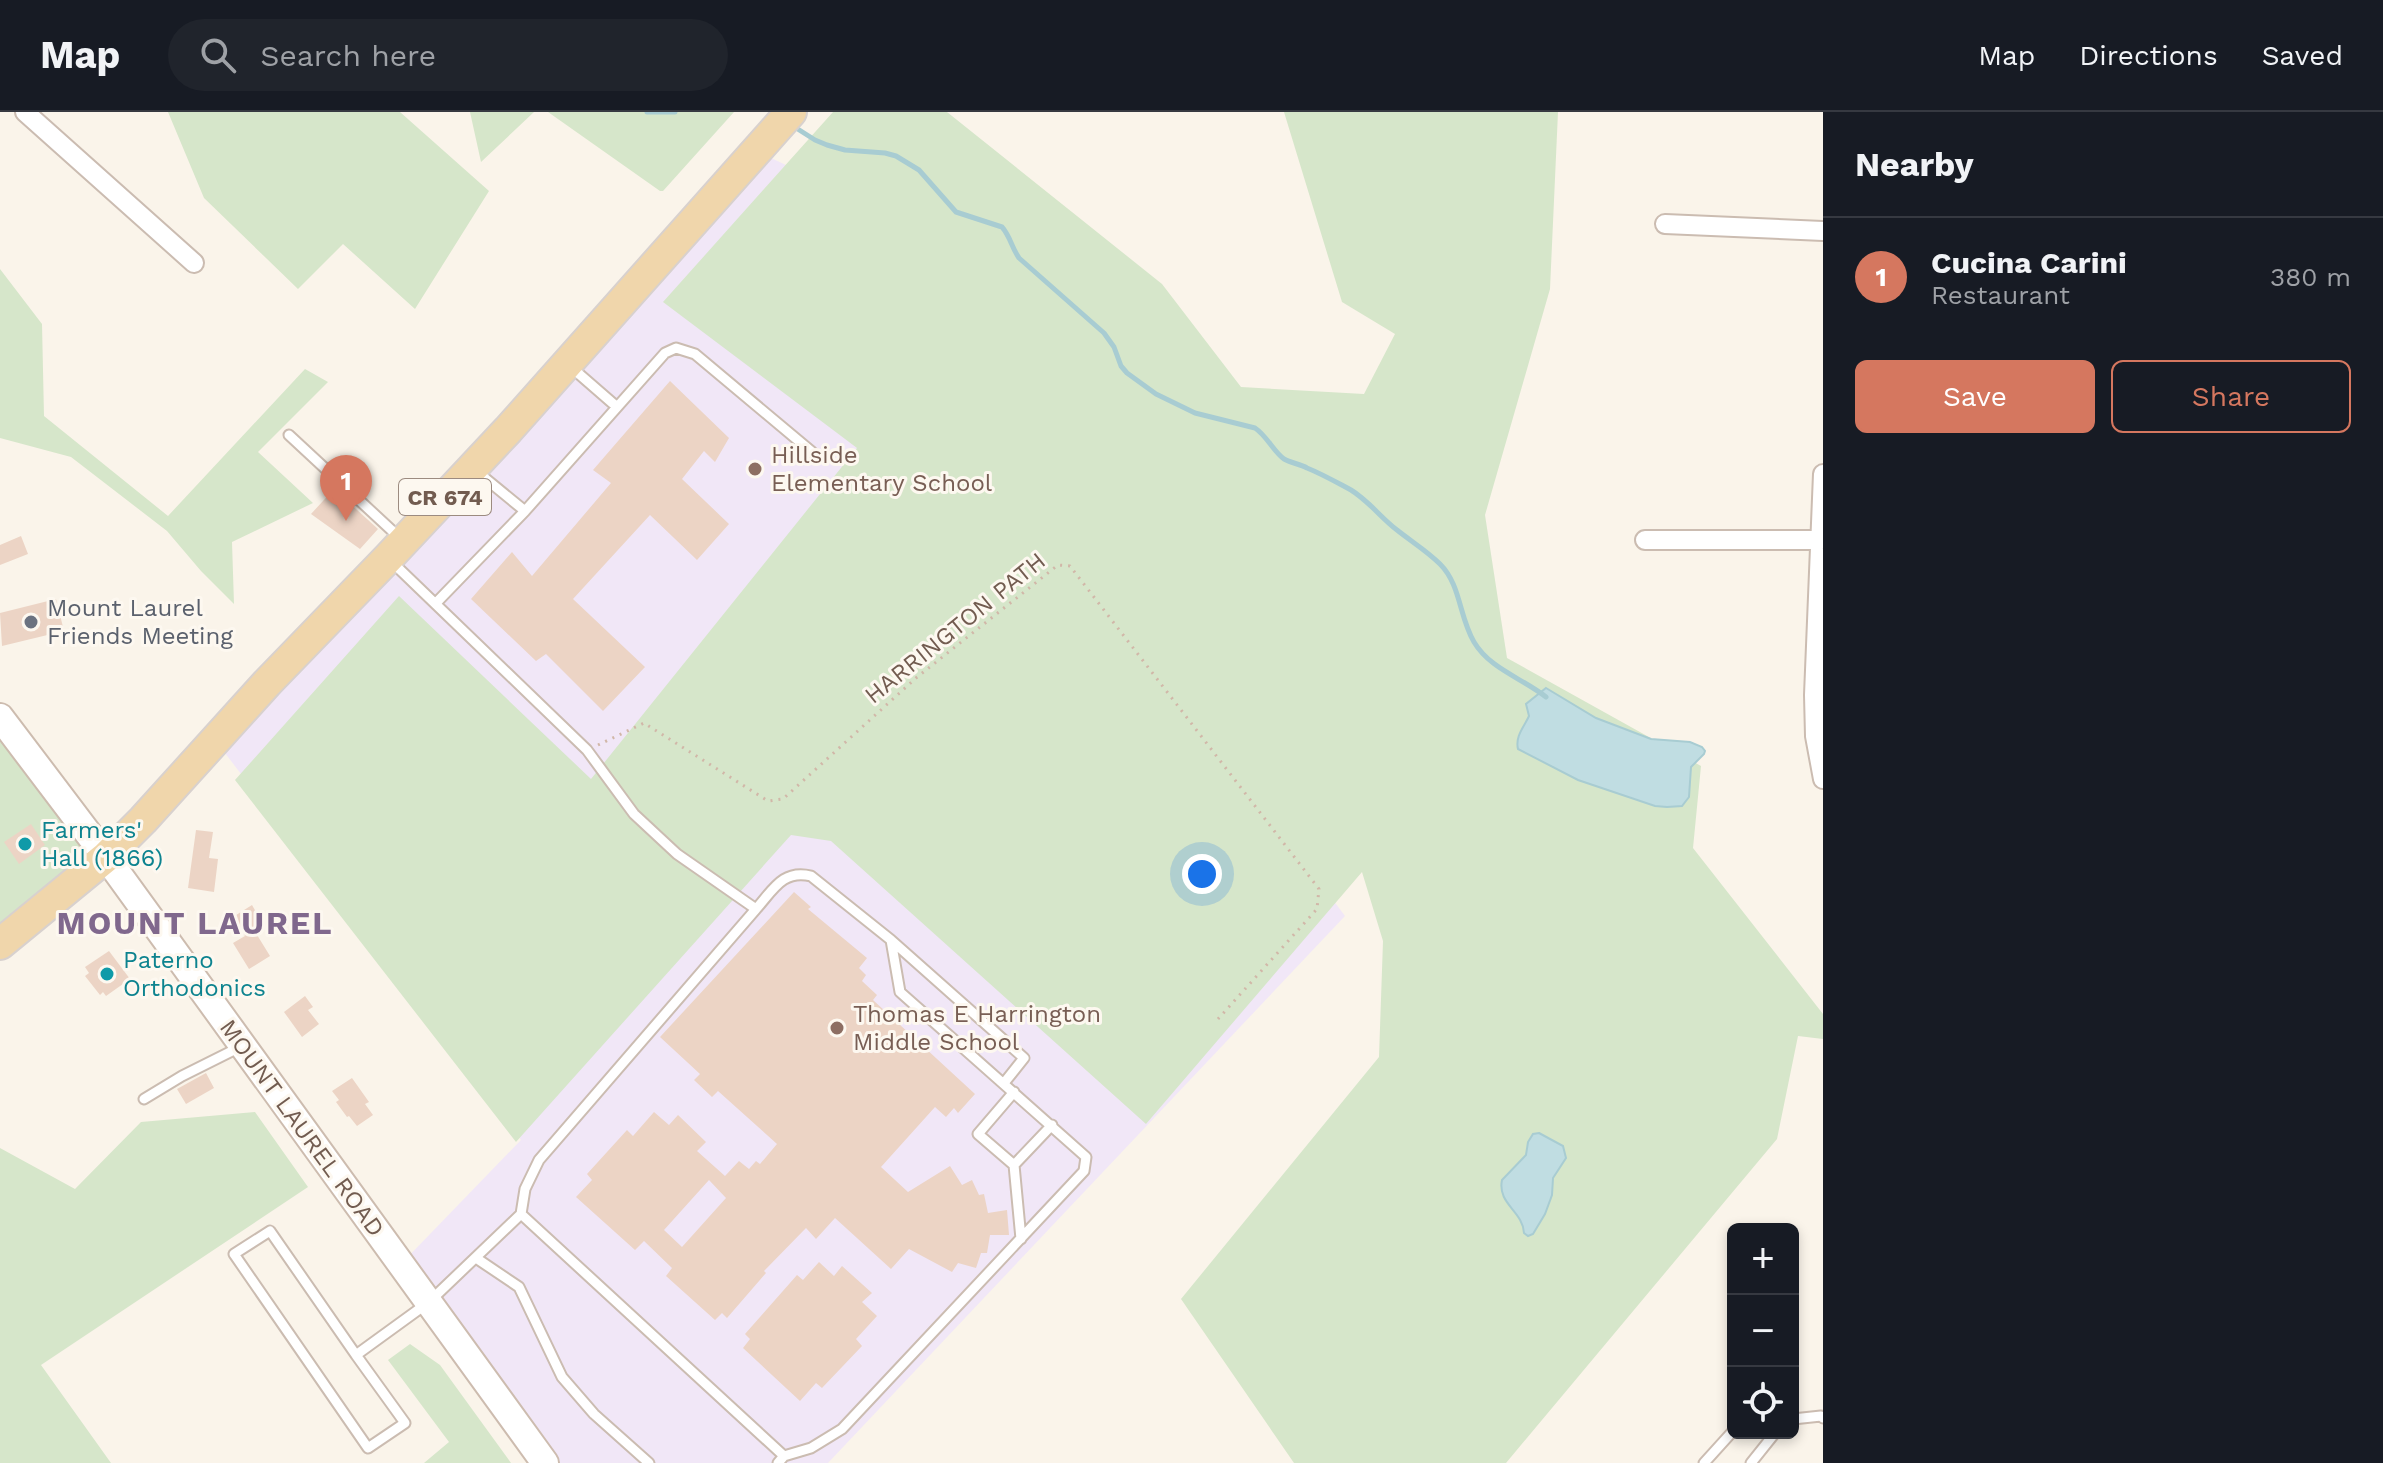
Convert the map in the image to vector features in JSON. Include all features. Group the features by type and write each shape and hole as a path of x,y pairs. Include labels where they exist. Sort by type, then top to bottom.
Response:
{"main road":[{"name":"CR 674","path":"0,944 106,857 472,468 786,118"},
{"name":"MOUNT LAUREL ROAD","path":"0,717 106,857 545,1463"}],"street":[{"path":"25,112 194,263"},
{"path":"1665,224 1823,231"},
{"path":"1823,474 1814,705 1823,779"},
{"path":"1645,540 1821,540"}],"lane":[{"path":"436,603 525,511 665,353 676,348 695,354 812,452"},
{"path":"567,363 617,407"},
{"path":"289,435 396,550 436,603 587,750 634,814 677,854 756,909"},
{"path":"472,468 525,511"},
{"path":"356,1355 429,1302 521,1214 525,1189 539,1160 786,876 799,873 811,876 891,940 1024,1058 1004,1083"},
{"path":"521,1214 781,1460 811,1448 842,1429 1084,1171 1086,1164 1086,1157 1081,1151 900,992 891,940"},
{"path":"144,1099 243,1046"},
{"path":"1014,1092 978,1134 1014,1165 1021,1239"},
{"path":"1014,1165 1052,1125"},
{"path":"270,1231 356,1355 405,1423 368,1448 234,1254 270,1231"},
{"path":"476,1258 519,1287 562,1377 594,1414 649,1463"},
{"path":"1799,1419 1823,1418"},
{"path":"1704,1463 1727,1438"},
{"path":"1751,1463 1770,1439"}],"path":[{"name":"HARRINGTON PATH","path":"587,750 644,723 768,801 783,799 916,678 1058,565 1070,566 1319,889 1317,909 1218,1019"}],"shaded area":[{"name":"Thomas E Harrington Middle School","path":"756,151 890,214 1063,540 1345,916 828,1463 545,1463 402,1263 521,1140 215,740"}],"green space":[{"path":"168,112 400,112 489,191 415,309 343,244 298,289 204,198"},
{"path":"470,112 534,112 481,162"},
{"path":"548,112 734,112 660,191"},
{"path":"833,112 947,112 1162,284 1241,387 1364,394 1395,334 1342,302 1284,112 1558,112 1550,289 1485,515 1507,658 1701,766 1693,848 1823,1014 1823,1039 1798,1036 1777,1139 1506,1463 1294,1463 1181,1299 1379,1057 1383,941 1362,872 1146,1124 831,841 791,835 516,1142 235,780 399,596 591,779 857,448 663,302"},
{"path":"0,269 42,324 44,416 168,516 305,369 328,382 258,452 313,503 232,542 234,604 167,531 71,457 0,438"},
{"path":"0,720 106,857 0,942"},
{"path":"255,1112 308,1187 41,1365 111,1463 0,1463 0,1148 75,1189 141,1122"},
{"path":"410,1344 440,1365 511,1463 424,1463 449,1442 388,1360"}],"water":[{"path":"1546,688 1596,718 1651,739 1690,742 1702,747 1704,754 1691,767 1689,797 1682,806 1655,806 1578,780 1518,749 1519,736 1529,716 1526,704"},
{"path":"1539,1133 1563,1146 1566,1158 1553,1178 1552,1195 1545,1214 1533,1234 1528,1236 1506,1202 1501,1188 1502,1180 1526,1155 1533,1134"}],"building":[{"path":"670,381 729,438 715,462 704,451 682,479 729,524 697,560 650,515 573,599 645,667 603,711 546,654 536,661 471,599 512,552 532,576 611,483 593,470"},
{"path":"334,489 378,529 360,549 311,514"},
{"path":"21,536 28,554 0,565 0,545"},
{"name":"Mount Laurel Friends Meeting","path":"56,599 64,631 2,646 0,613"},
{"name":"Farmers' Hall (1866)","path":"31,824 45,845 19,864 4,842"},
{"path":"196,830 213,832 209,858 218,859 214,892 188,888"},
{"path":"794,892 811,907 808,909 867,958 859,968 866,975 862,981 877,995 873,1000 975,1094 958,1113 954,1108 946,1117 935,1107 881,1167 908,1192 950,1166 962,1185 972,1180 979,1195 984,1194 988,1213 1007,1210 1009,1235 990,1235 987,1253 981,1253 976,1268 958,1263 952,1272 909,1249 891,1269 835,1218 816,1239 806,1228 764,1271 766,1273 727,1318 722,1313 715,1320 666,1276 672,1268 644,1241 635,1250 576,1197 592,1180 587,1174 627,1130 633,1136 654,1112 669,1125 678,1115 706,1142 697,1151 725,1176 739,1161 749,1169 756,1161 760,1164 777,1144 718,1091 712,1097 694,1080 700,1074 660,1037","holes":["709,1180 726,1198 682,1247 664,1230"]},
{"path":"252,905 263,924 254,930 270,956 249,969 233,943 245,936 233,917"},
{"name":"Paterno Orthodonics","path":"109,951 130,979 106,996 103,992 100,995 85,976 89,973 85,967"},
{"path":"305,996 313,1007 308,1010 319,1024 302,1037 284,1012"},
{"path":"206,1073 214,1088 186,1104 177,1089"},
{"path":"352,1078 369,1102 365,1104 373,1115 357,1126 336,1102 339,1100 332,1091"},
{"path":"819,1262 834,1276 842,1266 872,1293 862,1302 877,1316 856,1339 862,1346 822,1388 816,1383 800,1401 743,1348 750,1339 745,1334 797,1275 803,1280"}],"waterway":[{"path":"647,112 675,112"},
{"path":"793,126 827,145 845,150 885,153 919,170 956,212 1002,227 1019,258 1104,333 1127,373 1156,394 1195,413 1255,428 1284,459 1357,494 1447,572 1469,632 1481,651 1497,666 1546,697"}],"place":[{"name":"Hillside Elementary School","path":"755,469"},
{"name":"Cucina Carini","path":"346,521"},
{"name":"Mount Laurel Friends Meeting","path":"31,622"},
{"name":"Farmers' Hall (1866)","path":"25,844"},
{"name":"Paterno Orthodonics","path":"107,974"},
{"name":"Thomas E Harrington Middle School","path":"837,1028"}],"district":[{"name":"MOUNT LAUREL","path":"195,923"}]}
